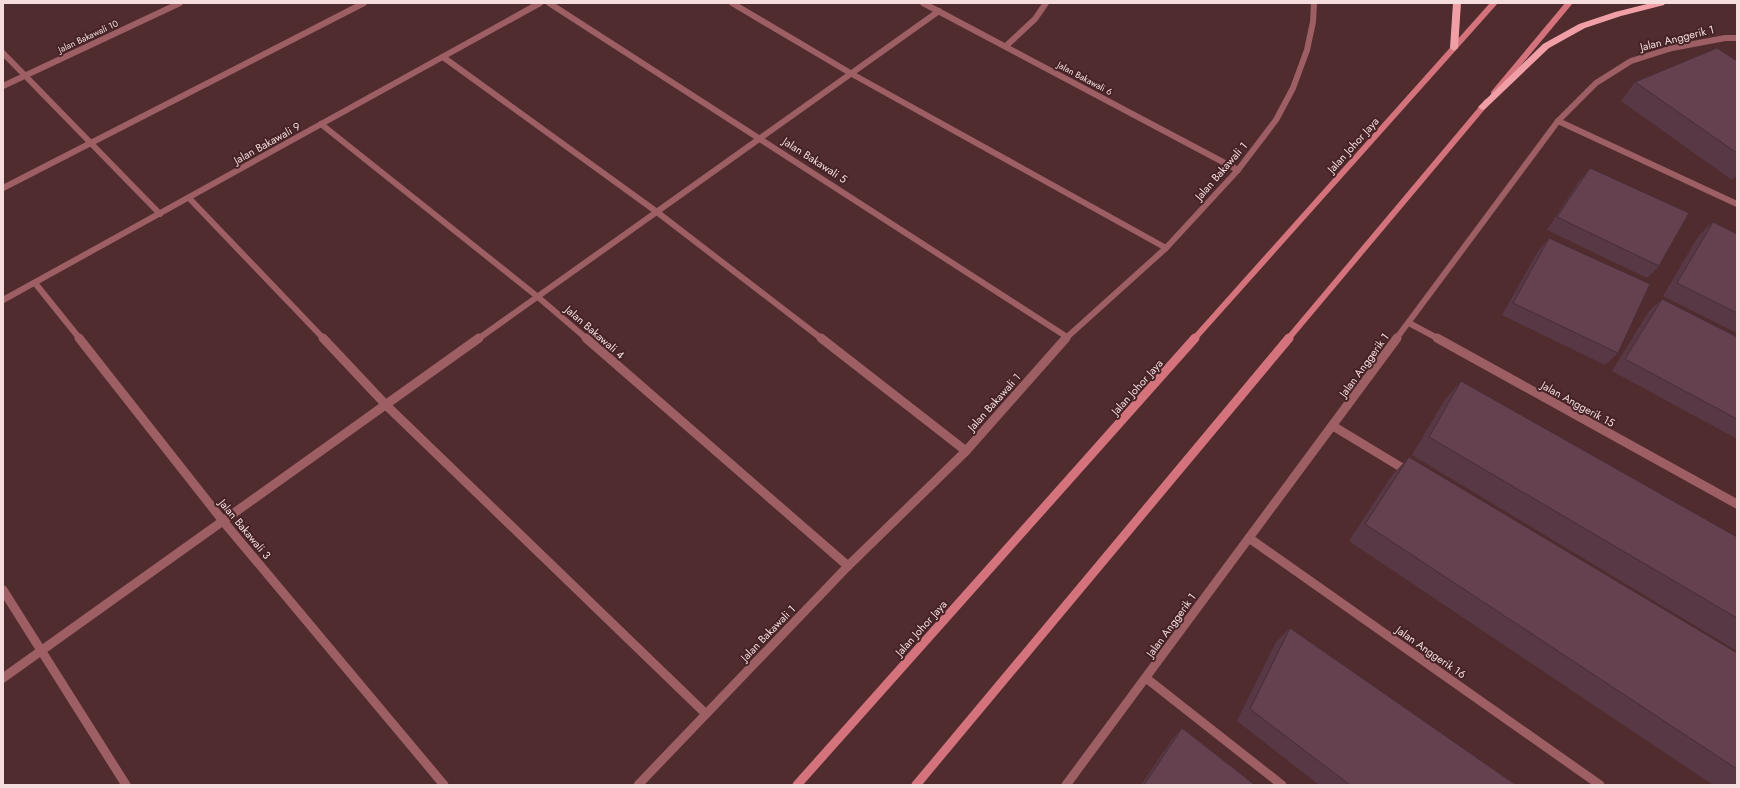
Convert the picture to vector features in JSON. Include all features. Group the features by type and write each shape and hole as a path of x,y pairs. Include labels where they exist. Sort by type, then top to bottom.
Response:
{"highway":[{"path":"1454,48 1457,3"},
{"path":"1482,107 1546,46 1582,26 1618,14 1661,3"}],"main road":[{"name":"Jalan Johor Jaya","path":"796,785 1494,3"},
{"path":"916,785 1569,3"}],"street":[{"name":"Jalan Bakawali 10","path":"3,86 180,3"},
{"path":"3,188 364,3"},
{"name":"Jalan Bakawali 9","path":"3,300 540,3"},
{"name":"Jalan Bakawali 5","path":"549,3 761,138 1068,337"},
{"path":"732,3 852,74 1166,248"},
{"name":"Jalan Bakawali 6","path":"923,3 1238,170"},
{"path":"1006,46 1035,19 1046,3"},
{"name":"Jalan Bakawali 1","path":"638,785 848,566 966,451 1068,337 1166,248 1238,170 1276,120 1293,88 1307,50 1313,22 1314,3"},
{"path":"3,678 939,11"},
{"name":"Jalan Anggerik 1","path":"1066,785 1558,121 1596,83 1631,61 1672,48 1726,38 1737,38"},
{"path":"3,53 160,214"},
{"path":"443,57 657,212 966,451"},
{"path":"1558,121 1737,204"},
{"name":"Jalan Bakawali 4","path":"320,124 538,297 848,566"},
{"path":"189,198 386,405 706,714"},
{"name":"Jalan Bakawali 3","path":"35,283 223,521 444,785"},
{"name":"Jalan Anggerik 15","path":"1409,323 1737,504"},
{"path":"1333,426 1415,475"},
{"name":"Jalan Anggerik 16","path":"1249,538 1600,785"},
{"path":"3,590 126,785"},
{"path":"1146,678 1282,785"}],"building":[{"path":"1717,48 1737,61 1737,153 1635,82"},
{"path":"1590,168 1689,213 1659,266 1557,217"},
{"path":"1713,222 1737,234 1737,313 1677,283"},
{"path":"1549,238 1650,284 1618,353 1513,303"},
{"path":"1662,299 1737,337 1737,419 1625,359"},
{"path":"1461,381 1737,537 1737,618 1429,437"},
{"path":"1409,457 1737,653 1737,769 1365,524"},
{"path":"1290,628 1516,785 1350,785 1250,709"},
{"path":"1182,728 1255,785 1144,785"}]}
